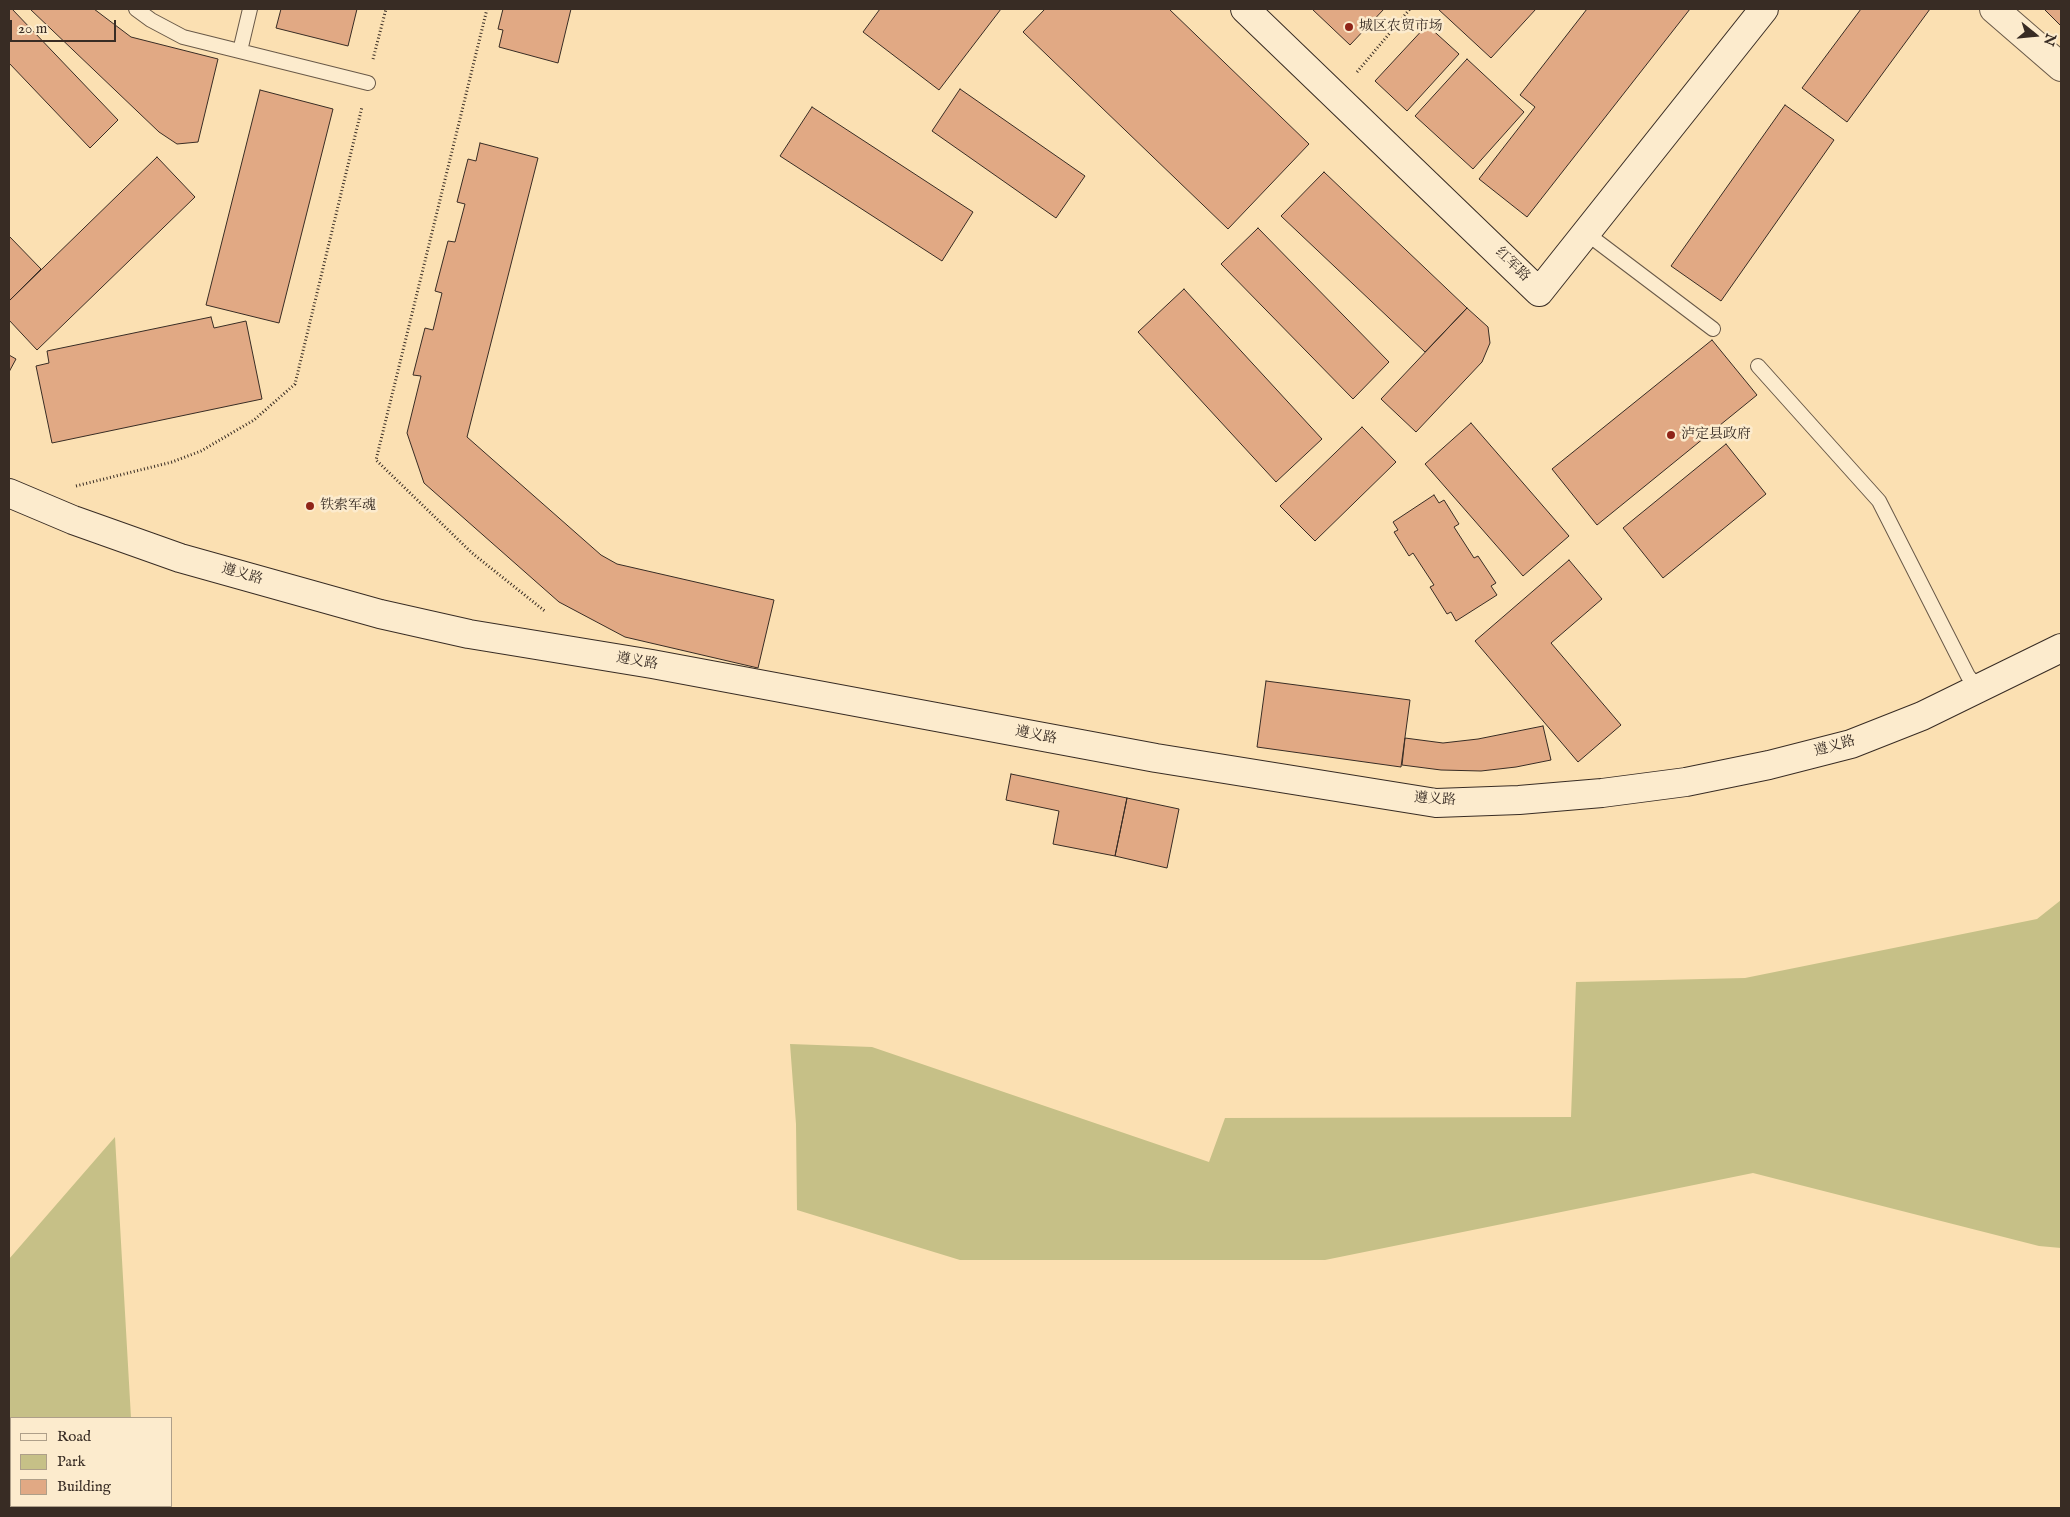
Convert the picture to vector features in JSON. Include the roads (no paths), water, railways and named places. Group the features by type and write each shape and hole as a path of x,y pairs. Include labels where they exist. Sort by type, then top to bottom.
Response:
{"street":[{"name":"红军路","path":"1245,9 1539,292 1764,9"},
{"path":"1994,9 2061,67"},
{"name":"遵义路","path":"16,496 73,520 180,558 380,614 470,634 652,664 1156,758 1436,803 1519,800 1602,793 1686,782 1770,765 1852,744 1922,716 2061,648"}],"lane":[{"path":"136,9 151,20 183,36 368,83"},
{"path":"240,50 250,9"},
{"path":"1586,233 1713,330"},
{"path":"1758,366 1878,502 1968,676 1979,688"}],"place":[{"name":"城区农贸市场","path":"1349,27"},
{"name":"泸定县政府","path":"1671,435"},
{"name":"铁索军魂","path":"310,506"}]}
